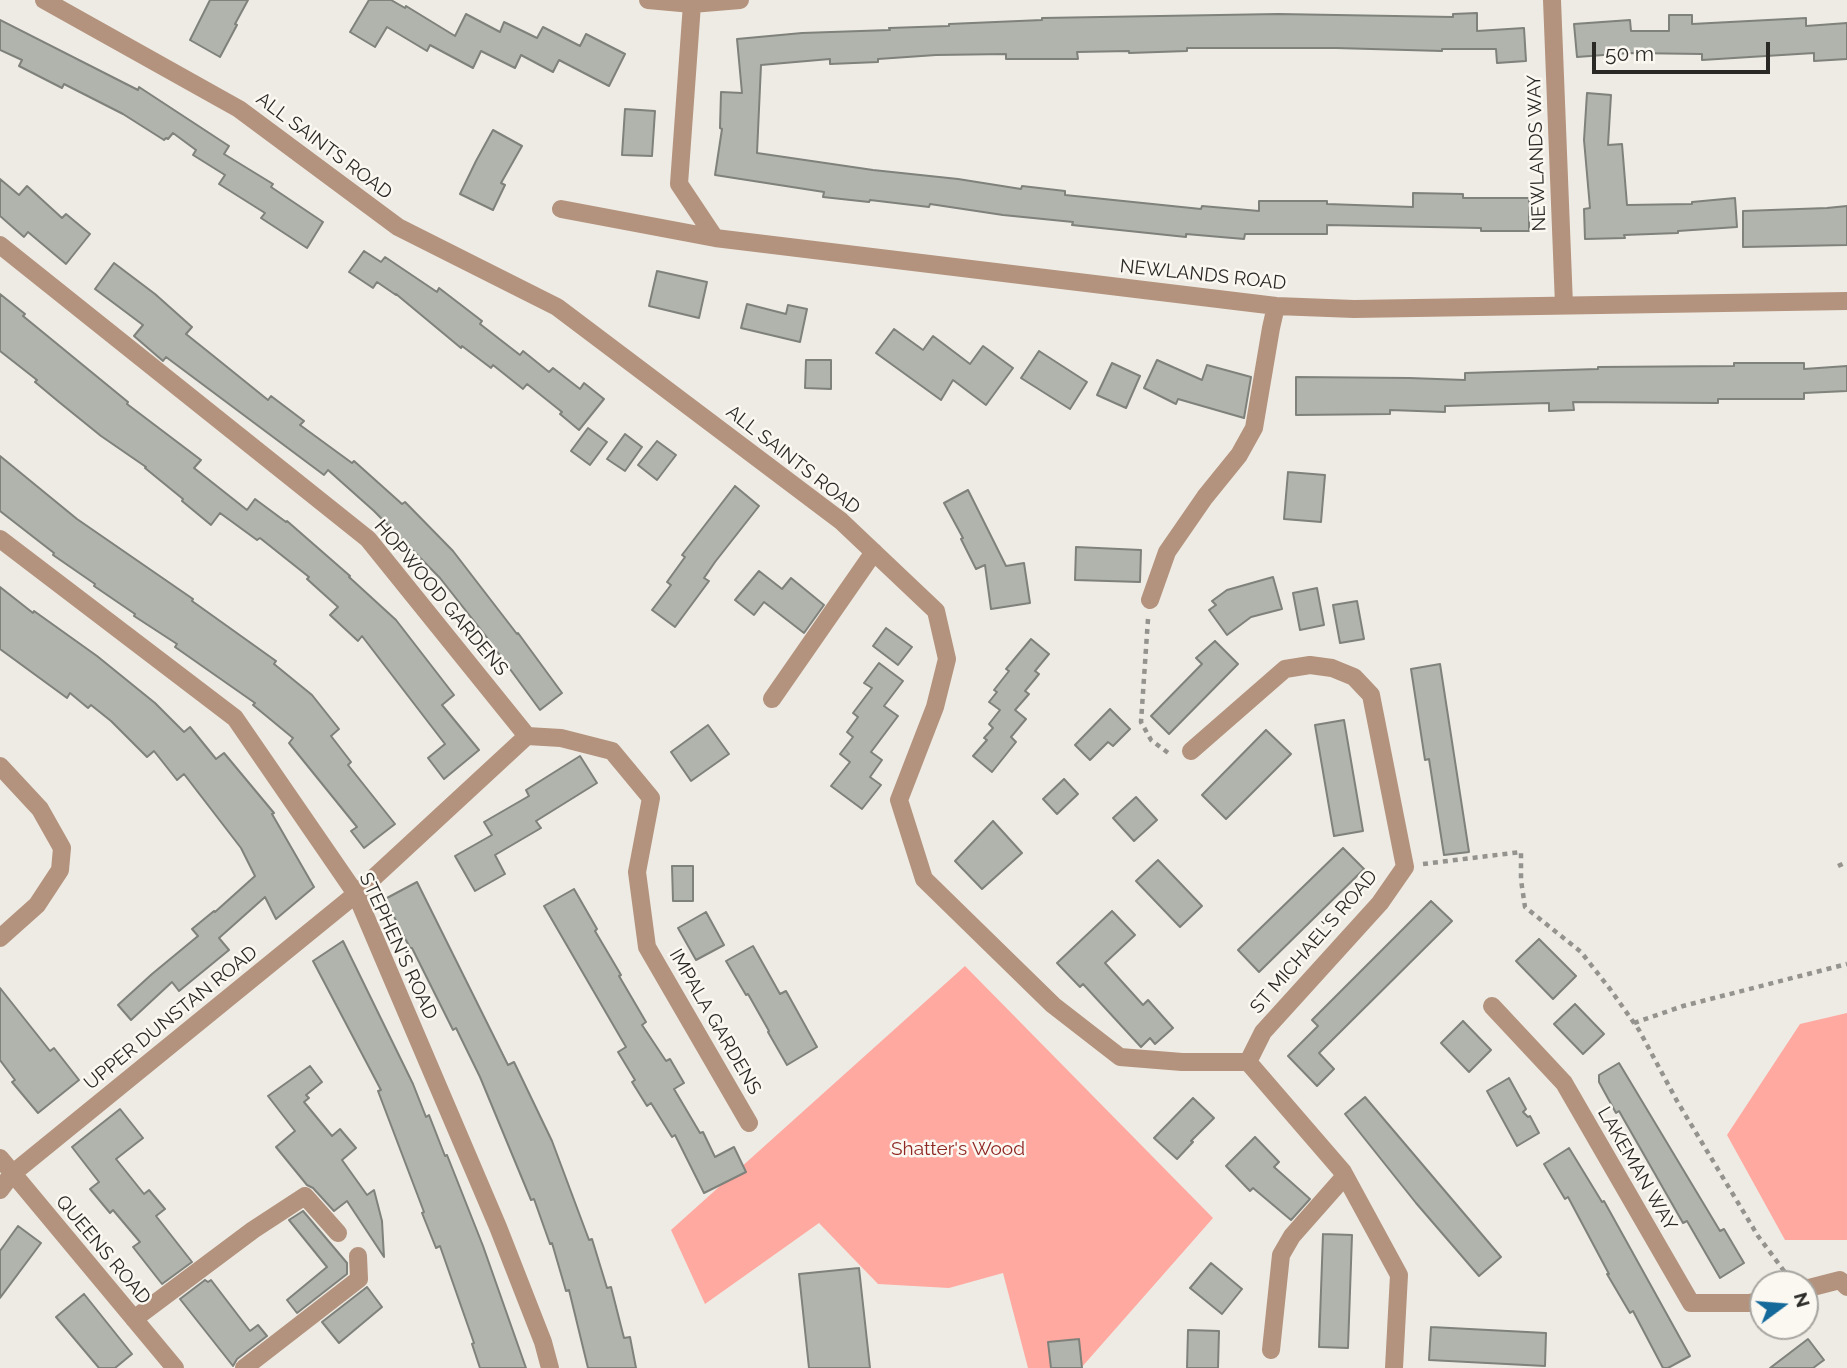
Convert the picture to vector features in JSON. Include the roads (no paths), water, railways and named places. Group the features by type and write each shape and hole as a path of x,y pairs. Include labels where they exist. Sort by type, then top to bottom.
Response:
{"street":[{"name":"ALL SAINTS ROAD","path":"44,0 239,108 398,227 557,307 841,521 936,611 947,659 935,707 899,800 924,879 1053,1005 1120,1057 1182,1062 1248,1062"},
{"path":"648,0 692,4 740,0"},
{"name":"NEWLANDS WAY","path":"1552,0 1564,305"},
{"path":"692,4 679,184 715,238"},
{"name":"NEWLANDS ROAD","path":"561,209 715,238 1276,306 1354,309 1847,301"},
{"name":"HOPWOOD GARDENS","path":"0,245 368,539 527,736"},
{"path":"1150,600 1167,552 1205,497 1239,455 1254,428 1276,306"},
{"name":"STEPHEN'S ROAD","path":"0,540 235,718 356,894 498,1227 543,1342 550,1368"},
{"path":"772,699 874,552"},
{"name":"ST MICHAEL'S ROAD","path":"1191,751 1285,668 1310,664 1332,668 1354,677 1371,695 1405,867 1380,903 1263,1032 1248,1062"},
{"path":"356,894 527,736"},
{"name":"IMPALA GARDENS","path":"527,736 561,738 612,751 651,799 637,872 647,947 749,1122"},
{"path":"0,766 40,809 62,848 60,870 37,905 0,938"},
{"name":"UPPER DUNSTAN ROAD","path":"0,1190 12,1174 356,894"},
{"name":"LAKEMAN WAY","path":"1492,1006 1564,1083 1691,1303 1749,1303"},
{"path":"1248,1062 1345,1176 1399,1275 1394,1368"},
{"name":"QUEENS ROAD","path":"0,1158 175,1368"},
{"path":"1271,1350 1281,1255 1293,1236 1345,1176"},
{"path":"134,1320 253,1230 305,1196 338,1233"},
{"path":"244,1368 359,1279 358,1256"},
{"path":"1819,1285 1840,1280 1847,1287"}],"park label":[{"name":"Shatter's Wood","path":"958,1149"}]}
